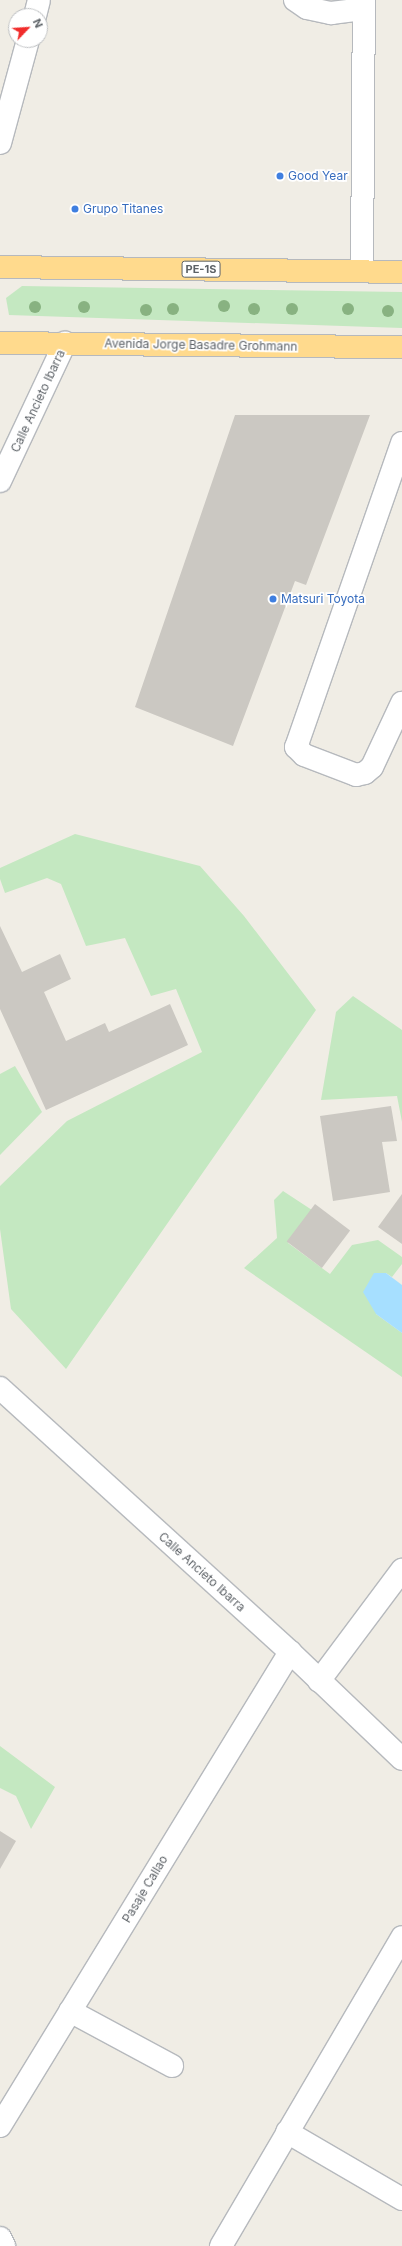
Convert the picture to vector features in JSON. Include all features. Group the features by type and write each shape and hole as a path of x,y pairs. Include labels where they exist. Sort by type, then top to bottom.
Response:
{"highway":[{"name":"PE-1S","path":"0,267 402,272"},
{"name":"Avenida Jorge Basadre Grohmann","path":"0,343 402,347"}],"street":[{"path":"295,0 307,8 331,13 364,4 362,271"},
{"path":"0,143 26,48"},
{"name":"Calle Ancieto Ibarra","path":"0,481 65,343"},
{"path":"402,443 296,747 311,758 356,775 365,773 372,767 402,703"},
{"name":"Calle Ancieto Ibarra","path":"0,1388 290,1652 402,1760"},
{"path":"319,1681 402,1570"},
{"name":"Pasaje Callao","path":"0,2126 290,1652"},
{"path":"220,2246 402,1937"},
{"path":"70,2011 172,2066"},
{"path":"287,2132 402,2199"},
{"path":"0,2238 4,2246"}],"green space":[{"path":"22,286 402,292 402,328 9,315 6,298"},
{"path":"75,834 200,866 244,916 316,1010 66,1369 11,1309 0,1229 0,1186 67,1121 202,1052 176,989 151,996 125,938 86,946 61,884 47,878 5,893 0,879 0,868"},
{"path":"353,996 402,1030 402,1122 397,1096 321,1100 336,1012"},
{"path":"15,1066 42,1112 0,1155 0,1074"},
{"path":"283,1191 312,1210 288,1243 330,1274 352,1245 378,1240 402,1257 402,1264 392,1277 386,1273 376,1314 402,1333 402,1377 244,1268 277,1238 274,1200"},
{"path":"0,1746 55,1787 31,1829 16,1796 0,1788"}],"water":[{"path":"374,1273 386,1273 402,1285 402,1333 376,1314 363,1292"}],"building":[{"path":"235,415 370,415 306,585 295,581 233,746 135,707"},
{"path":"0,926 22,972 60,954 71,979 44,992 66,1041 105,1023 109,1032 170,1004 188,1045 46,1110 0,1009"},
{"path":"391,1106 397,1141 382,1142 390,1192 333,1201 320,1116"},
{"path":"402,1194 402,1244 378,1227"},
{"path":"315,1204 350,1230 322,1268 287,1242"},
{"path":"0,1831 16,1841 0,1869"}],"place":[{"name":"Good Year","path":"280,176"},
{"name":"Grupo Titanes","path":"75,209"},
{"name":"Matsuri Toyota","path":"273,599"}]}
